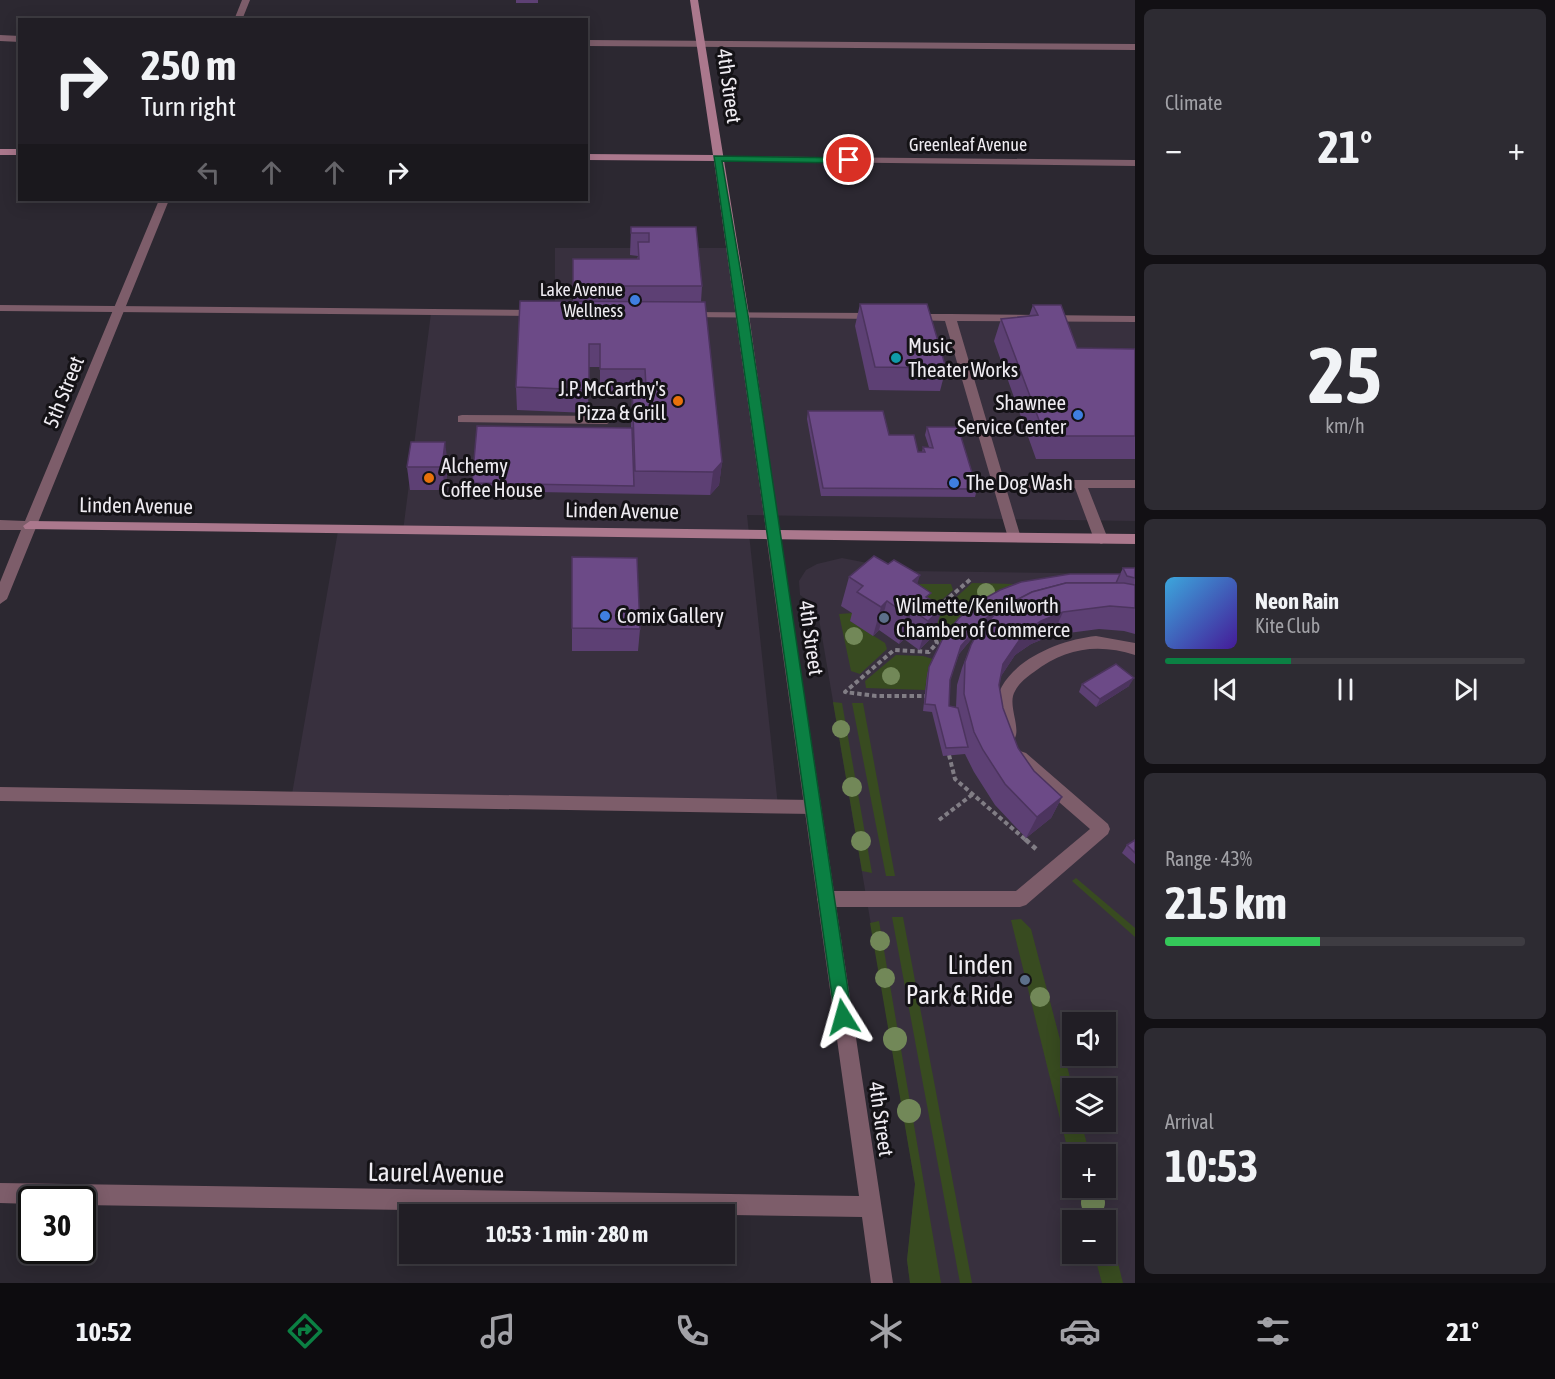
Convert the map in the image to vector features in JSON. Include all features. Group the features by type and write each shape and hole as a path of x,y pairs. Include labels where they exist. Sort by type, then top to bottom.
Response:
{"street":[{"path":"239,18 246,0"},
{"name":"4th Street","path":"694,0 743,315 882,1283"},
{"path":"0,38 18,39"},
{"path":"588,43 1135,47"},
{"path":"0,152 18,152"},
{"path":"588,157 717,158"},
{"name":"Greenleaf Avenue","path":"717,158 1135,163"},
{"name":"5th Street","path":"0,599 164,201"},
{"path":"0,308 555,313"},
{"path":"670,315 1135,319"},
{"path":"950,317 1014,538"},
{"path":"462,419 608,420"},
{"path":"998,483 1135,484"},
{"path":"1080,484 1101,539"},
{"name":"Linden Avenue","path":"0,525 1135,539"},
{"path":"826,899 1020,899 1102,829 1021,759 1008,730 1005,713 1006,694 1022,672 1051,653 1078,643 1101,641 1135,649"},
{"path":"0,794 813,807"},
{"name":"Laurel Avenue","path":"0,1193 871,1207"}],"path":[{"path":"936,609 972,578"},
{"path":"930,626 937,643 929,652 894,650 845,692 876,696 934,696"},
{"path":"933,647 940,650"},
{"path":"950,756 955,778 1041,854"},
{"path":"939,820 973,794"}],"shaded area":[{"path":"555,248 727,248 738,315 1135,319 1135,521 747,515 778,806 292,794 338,531 403,531 431,313 555,313"},
{"path":"842,558 908,571 1135,574 1135,1283 910,1283 907,1260 915,1184 817,607 800,595 799,581 806,570 817,564"}],"green space":[{"path":"972,583 1015,584 1017,590 941,644 931,620"},
{"path":"876,584 951,584 953,590 919,620"},
{"path":"853,613 850,621 885,643 887,649 860,674 851,671 839,614"},
{"path":"896,655 923,656 933,659 927,675 925,690 866,688 865,681"},
{"path":"833,702 842,703 872,873 862,871"},
{"path":"852,703 863,703 895,876 886,876"},
{"path":"1076,878 1135,928 1135,937 1072,881"},
{"path":"892,917 903,917 972,1283 960,1283"},
{"path":"1021,919 1031,929 1062,1047 1062,1066 1067,1066 1070,1078 1062,1078 1062,1127 1011,920"},
{"path":"879,921 941,1283 910,1283 907,1260 915,1184 870,923"},
{"path":"1063,1132 1084,1132 1087,1144 1066,1144"},
{"path":"1080,1198 1102,1198 1105,1210 1083,1210"},
{"path":"1116,1255 1123,1283 1102,1283 1097,1264 1116,1264"}],"building":[{"path":"631,227 696,227 702,286 573,286 573,259 639,259 638,242 649,242 649,233 631,233"},
{"path":"520,301 705,302 722,462 713,472 635,471 632,385 646,386 645,369 600,369 600,344 589,344 589,390 516,387"},
{"path":"860,304 927,304 946,368 875,367"},
{"name":"Shawnee Service Center","path":"1033,305 1061,305 1077,348 1135,349 1135,436 1045,436 1001,319 1038,315"},
{"path":"808,411 883,411 889,435 914,435 918,452 925,452 923,447 933,448 927,427 958,427 977,489 823,488"},
{"path":"477,426 632,428 634,486 472,483"},
{"path":"411,442 445,442 442,467 407,467"},
{"path":"874,556 888,564 894,560 920,575 913,581 931,593 926,597 943,607 928,621 912,610 907,615 887,601 881,607 857,592 863,586 849,577"},
{"name":"Comix Gallery","path":"572,557 637,558 640,629 572,628"},
{"path":"1123,568 1135,568 1135,578 1127,576"},
{"path":"1070,574 1120,574 1116,583 1066,583 1032,592 1002,607 985,619 961,646 950,680 949,706 958,708 968,747 946,748 935,705 925,704 929,667 944,636 959,618 978,602 1000,590 1021,582"},
{"path":"1066,583 1135,585 1135,608 1110,606 1063,612 1041,621 1025,632 1003,664 999,685 1003,708 1018,748 1034,771 1062,797 1037,817 1005,784 974,732 964,694 965,662 978,632 1000,609 1032,592"},
{"path":"1116,664 1134,678 1100,699 1082,684"},
{"path":"1135,840 1135,853 1127,845"}],"place":[{"name":"Lake Avenue Wellness","path":"635,300"},
{"name":"Music Theater Works","path":"896,358"},
{"name":"J.P. McCarthy's Pizza & Grill","path":"678,401"},
{"name":"Shawnee Service Center","path":"1078,415"},
{"name":"Alchemy Coffee House","path":"429,478"},
{"name":"The Dog Wash","path":"954,483"},
{"name":"Comix Gallery","path":"605,616"},
{"name":"Wilmette/Kenilworth Chamber of Commerce","path":"884,618"},
{"name":"Linden Park & Ride","path":"1025,980"}],"route":[{"path":"843,1017 743,315 717,158 849,160"}]}
